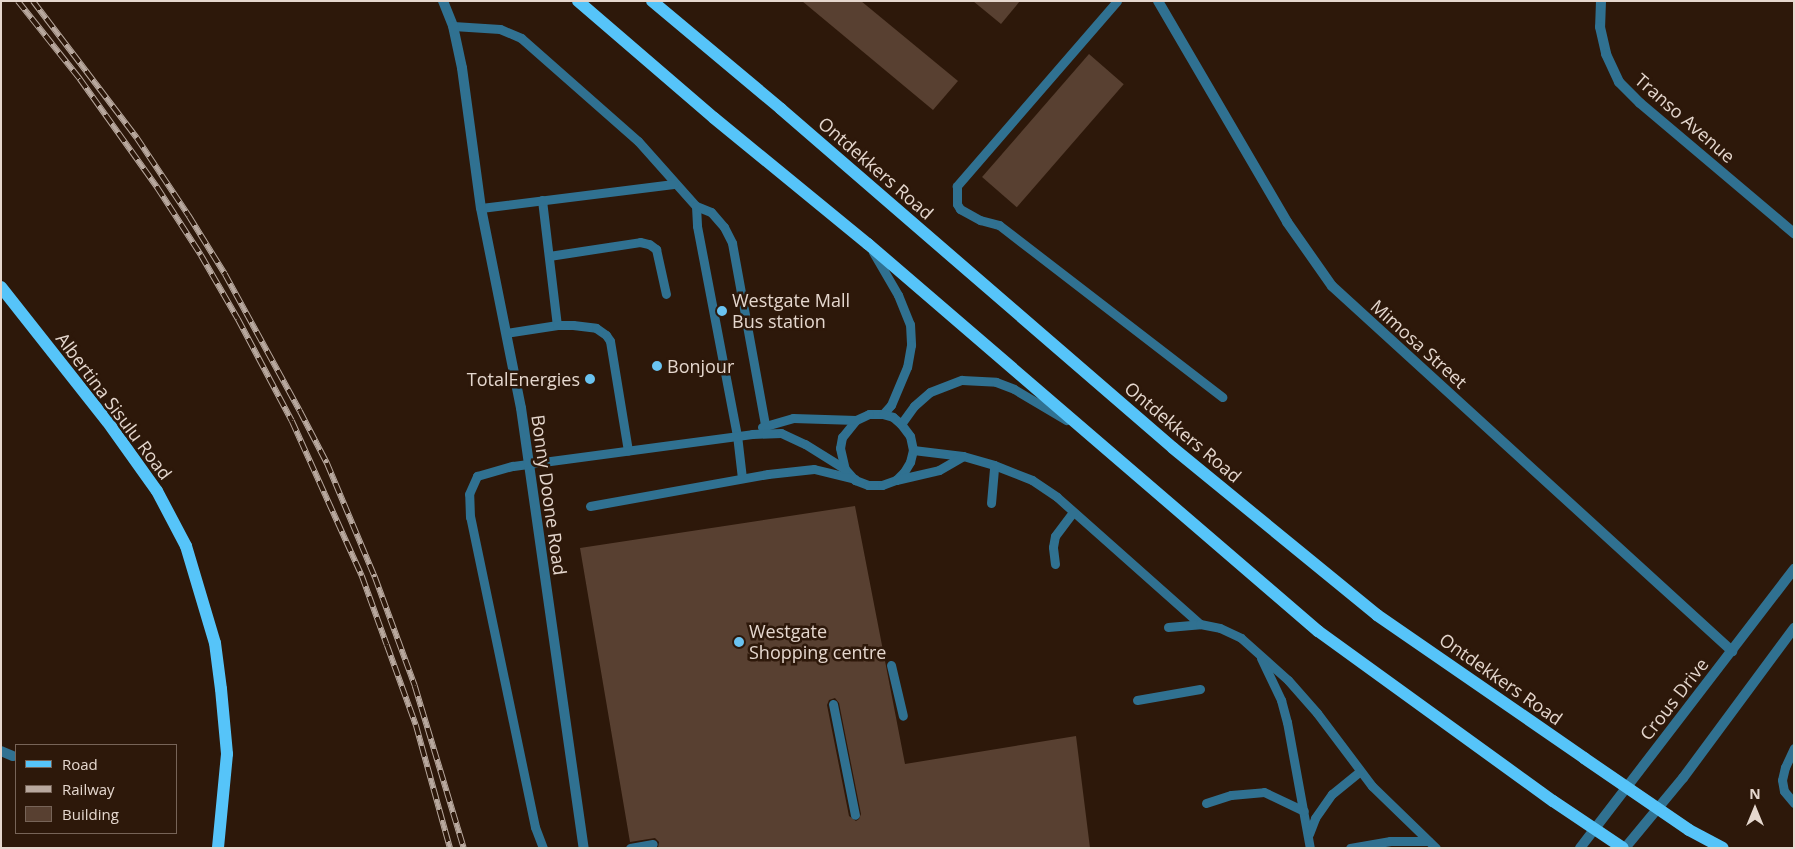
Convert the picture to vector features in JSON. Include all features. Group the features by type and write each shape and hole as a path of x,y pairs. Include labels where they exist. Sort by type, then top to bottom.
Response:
{"main road":[{"path":"578,1 714,118 868,244 1094,436 1318,630 1553,801 1624,848"},
{"name":"Ontdekkers Road","path":"652,1 781,109 1173,448 1377,615 1689,830 1723,848"},
{"name":"Albertina Sisulu Road","path":"1,287 113,428 157,491 186,546 215,643 221,689 227,754 218,848"}],"street":[{"name":"Bonny Doone Road","path":"443,1 453,26 462,68 481,208 520,408 584,848"},
{"name":"Mimosa Street","path":"1158,1 1287,222 1332,286 1732,651"},
{"name":"Transo Avenue","path":"1601,1 1600,27 1606,54 1619,82 1640,103 1794,233"},
{"name":"Crous Drive","path":"1580,848 1794,569"},
{"path":"1624,848 1683,778 1794,628"},
{"path":"1,752 13,756"}],"lane":[{"path":"1117,1 957,186 957,204 960,209 980,220 999,225 1222,397"},
{"path":"453,26 500,29 520,38 638,142 674,184 696,206 711,212 724,227 732,243 766,424"},
{"path":"481,208 674,184"},
{"path":"542,200 557,325"},
{"path":"696,206 742,478"},
{"path":"549,256 640,242 649,244 656,249 666,294"},
{"path":"868,244 898,295 910,324 911,345 908,367 891,405 883,414"},
{"path":"506,333 557,325 596,328 606,335 610,341 628,451"},
{"path":"902,424 914,406 930,392 962,380 988,381 1014,389 1094,436"},
{"path":"855,480 846,469 840,448 845,432 856,420 869,414 883,414 893,417 902,424 910,436 912,450 910,462 896,480"},
{"path":"752,434 766,424 792,418 856,420"},
{"path":"543,848 533,818 470,517 469,500 472,485 477,476 487,472 528,464 752,434 781,434 806,444 827,460 846,469"},
{"path":"912,450 963,456 994,464 1032,480 1073,512 1200,624"},
{"path":"590,506 742,478 814,469 868,485 882,485 939,470 963,456"},
{"path":"991,502 994,464"},
{"path":"1055,564 1053,547 1055,536 1073,512"},
{"path":"1168,627 1200,624 1220,628 1241,638 1260,654 1317,713 1372,786 1436,848"},
{"path":"1260,654 1281,700 1310,848"},
{"path":"891,665 903,716"},
{"path":"1137,700 1200,690"},
{"path":"832,704 855,815"},
{"path":"1794,748 1785,767 1782,780 1784,791 1794,803"},
{"path":"1309,837 1315,818 1322,806 1332,794 1360,771"},
{"path":"1206,803 1238,793 1264,792 1304,810"},
{"path":"1350,848 1390,841 1428,841"},
{"path":"630,848 653,844"}],"building":[{"path":"802,1 861,1 958,81 933,110"},
{"path":"973,1 1020,1 1001,24"},
{"path":"1089,54 1124,84 1017,207 982,177"},
{"name":"Westgate Shopping centre","path":"855,506 905,764 1076,736 1090,848 658,848 659,842 655,838 630,842 580,548","holes":["835,698 839,703 861,814 856,821 849,816 827,705 829,700"]}],"railway":[{"path":"18,1 80,79 157,187 201,255 238,319 292,421 362,576 416,725 450,848"},
{"path":"33,1 137,138 189,216 225,274 327,463 375,577 415,686 464,848"}],"place":[{"name":"Westgate Mall Bus station","path":"722,311"},
{"name":"Bonjour","path":"657,366"},
{"name":"TotalEnergies","path":"590,379"},
{"name":"Westgate Shopping centre","path":"739,642"}]}
